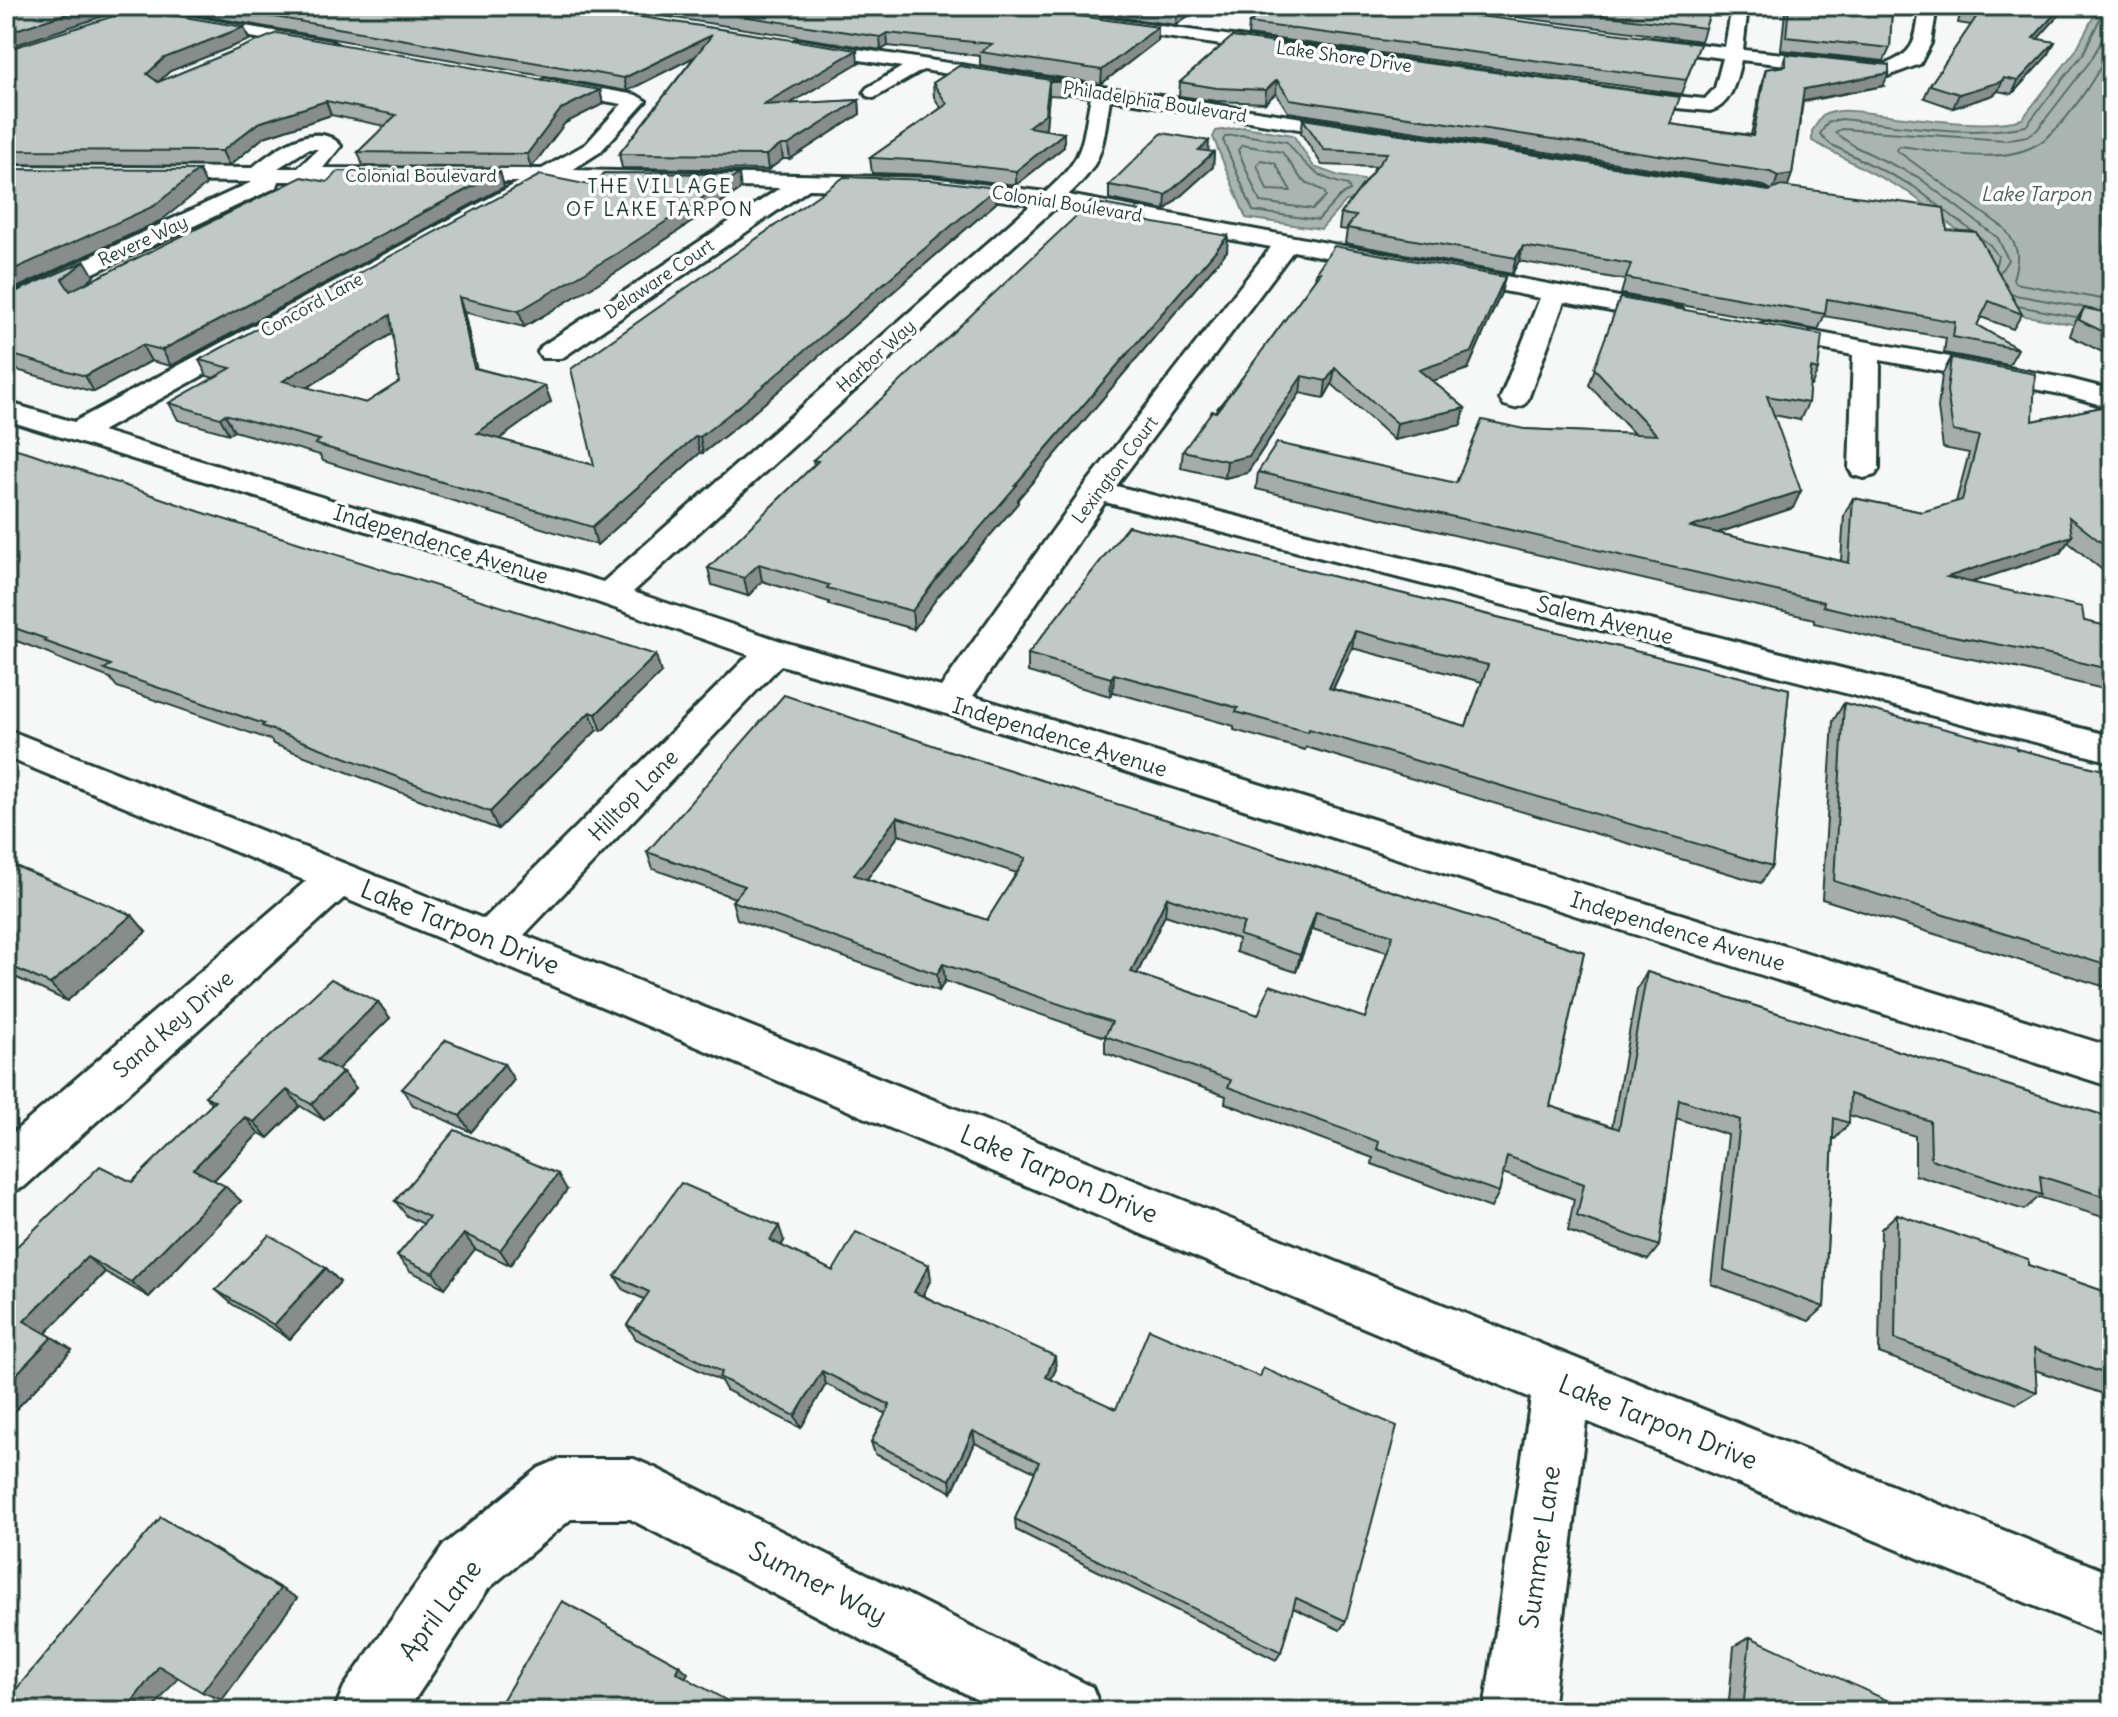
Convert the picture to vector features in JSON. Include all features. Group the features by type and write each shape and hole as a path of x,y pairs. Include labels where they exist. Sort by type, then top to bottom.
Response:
{"street":[{"path":"1731,64 1740,6"},
{"path":"1623,40 1774,74 1788,71 1791,61 1888,70 1906,66 1913,60 1922,43 1929,6"},
{"path":"210,24 248,11"},
{"path":"1115,25 1133,12"},
{"path":"106,14 140,13 344,48"},
{"name":"Lake Shore Drive","path":"1085,21 1633,98 1710,105 1724,89 1731,64"},
{"path":"253,49 282,37"},
{"name":"Philadelphia Boulevard","path":"779,42 1764,196"},
{"path":"874,92 919,64"},
{"name":"Concord Lane","path":"76,433 547,176 593,148 636,101 528,82"},
{"name":"Harbor Way","path":"609,595 1081,172 1090,156 1101,93"},
{"path":"256,176 287,149 309,142 330,146 328,151 291,176"},
{"name":"Revere Way","path":"6,306 291,176"},
{"name":"Colonial Boulevard","path":"11,177 547,176 932,185 1051,199 1695,319"},
{"name":"Delaware Court","path":"552,352 807,180"},
{"name":"Lexington Court","path":"950,702 1097,491 1287,243"},
{"path":"1514,399 1555,293"},
{"path":"1742,327 2069,387 2112,399"},
{"path":"1864,469 1867,350"},
{"name":"Independence Avenue","path":"6,411 609,595 774,651 950,702 2112,1067"},
{"name":"Salem Avenue","path":"1097,491 2112,749"},
{"name":"Hilltop Lane","path":"492,939 774,651"},
{"name":"Lake Tarpon Drive","path":"6,742 492,939 1562,1384 2112,1606"},
{"name":"Sand Key Drive","path":"6,1171 339,877"},
{"name":"Summer Lane","path":"1518,1711 1562,1384"},
{"name":"April Lane","path":"368,1711 466,1567 560,1489"},
{"name":"Sumner Way","path":"560,1489 634,1489 1068,1711"}],"water":[{"name":"Lake Tarpon","path":"2099,6 2112,6 2112,331 1360,200 1346,201 1321,229 1246,218 1213,137 1216,131 1244,127 1293,135 1314,167 1339,176 1885,266 1980,272 1990,258 1985,251 1908,192 1812,141 1812,131 1822,116 1842,111 1971,123 2022,119 2076,50"}],"building":[{"path":"6,6 90,6 6,33"},
{"path":"212,6 570,6 857,50 762,105 859,100 788,145 781,145 766,155 619,154 712,35 624,78"},
{"path":"676,6 1008,6 1158,27 1102,70 980,52 992,44 887,33 880,37"},
{"path":"1125,6 1186,6 1177,13"},
{"path":"1269,6 1401,6 1700,44 1686,80 1249,23"},
{"path":"1528,6 1712,6 1705,28"},
{"path":"1789,6 1892,6 1890,48 1786,37"},
{"path":"1964,6 2062,6 2033,38 2055,42 2018,81 2004,78 2000,82 1959,94 1930,85 1979,13 1963,11"},
{"path":"136,9 244,27 164,58 147,74 158,82 277,33 600,90 561,109 527,154 358,152 396,115 326,101 258,123 222,151 6,150 6,50"},
{"path":"1232,37 1680,97 1670,124 1753,136 1766,69 1786,66 1786,54 1889,65 1889,73 1804,89 1792,174 1778,176 1770,172 1290,99 1277,80 1266,90 1217,88 1180,82"},
{"path":"959,66 1064,82 1049,82 1045,114 1028,127 1064,133 1016,171 931,161 870,158 947,104 933,83"},
{"path":"1303,119 1769,191 1781,186 1944,208 1947,230 1976,232 2022,314 1989,301 1977,325 2018,349 1953,337 1955,322 1875,307 1827,299 1825,314 1626,278 1631,264 1523,246 1516,258 1347,228 1356,216 1341,214 1387,153 1324,150"},
{"path":"1162,133 1209,141 1199,150 1214,152 1166,195 1109,185"},
{"path":"6,169 199,170 154,206 6,273"},
{"path":"338,171 500,172 162,350 142,345 85,376 6,353 6,296 85,261 62,279 70,291 302,177 327,182"},
{"path":"604,173 739,174 616,254 519,311 459,297 474,368 545,386 477,433 594,465 571,369 844,177 931,180 996,188 743,403 700,437 696,436 592,527 315,444 320,440 225,414 220,418 169,403 231,368 199,360 540,175 594,186","holes":["390,315 399,382 366,403 283,381"]},
{"path":"1091,202 1147,212 1137,220 1228,236 1015,485 912,611 827,588 829,585 759,564 744,578 708,568 818,461 813,460"},
{"path":"1334,246 1505,277 1472,352 1419,370 1465,408 1397,423 1335,368 1326,381 1302,376 1249,456 1227,461 1183,451 1212,411 1216,412 1245,374 1320,272 1316,272"},
{"path":"1620,298 1822,335 1818,370 1811,368 1808,403 1767,396 1801,491 1691,527 1849,563 1853,498 1922,512 1962,500 1979,436 1953,431 1947,391 1951,358 2035,374 2033,421 2112,405 2112,551 2069,517 2072,536 1947,577 2082,607 2084,621 2112,627 2112,670 1933,632 1823,606 1824,602 1258,472 1277,443 1456,483 1482,420 1524,429 1657,435 1594,368"},
{"path":"2084,308 2112,314 2112,336 2079,320"},
{"path":"6,446 201,512 656,655 596,714 590,712 490,812 262,726 264,724 104,669 111,665 6,625"},
{"path":"1128,526 1789,689 1772,866 1309,729 1308,732 1236,712 1238,708 1114,674 1111,678 1028,654","holes":["1355,631 1488,665 1466,726 1329,688"]},
{"path":"784,695 959,754 1584,952 1550,1106 1619,1129 1647,972 2112,1118 2112,1199 2040,1176 2042,1195 1931,1159 1930,1121 1850,1094 1849,1123 1834,1118 1824,1307 1724,1270 1740,1120 1679,1099 1659,1246 1577,1216 1584,1184 1507,1156 1499,1192 1377,1149 1379,1142 1228,1087 1231,1080 1105,1036 1112,1022 943,964 937,974 732,901 745,886 647,852","holes":["897,817 1026,858 987,920 854,875","1167,897 1244,923 1239,935 1300,955 1316,912 1393,935 1365,1018 1270,985 1258,1015 1131,972"]},
{"path":"1844,703 2112,772 2112,967 1834,881"},
{"path":"6,862 132,915 50,984 6,964"},
{"path":"331,979 378,1002 318,1060 343,1072 311,1104 287,1090 254,1122 245,1117 193,1169 225,1186 131,1282 87,1257 24,1321 52,1337 6,1385 6,1257 100,1166 132,1182 215,1101 205,1096"},
{"path":"446,1040 504,1064 460,1116 402,1089"},
{"path":"455,1130 558,1174 500,1250 464,1234 433,1273 397,1256 429,1217 395,1201"},
{"path":"681,1183 779,1226 770,1240 833,1271 856,1232 929,1265 914,1292 1055,1356 1046,1377 1116,1409 1149,1329 1260,1377 1263,1368 1397,1426 1346,1621 1296,1598 1281,1652 1015,1519 1039,1462 973,1431 950,1480 871,1442 890,1405 822,1371 795,1416 719,1377 722,1372 627,1325 649,1292 615,1276"},
{"path":"1897,1214 2028,1259 2028,1265 2112,1294 2112,1376 2034,1349 2037,1392 1895,1339"},
{"path":"269,1235 326,1268 274,1325 216,1290"},
{"path":"161,1517 280,1589 202,1692 159,1666 125,1711 6,1711 6,1699"},
{"path":"562,1601 679,1665 676,1672 745,1711 496,1711"},
{"path":"1750,1637 1893,1703 1892,1711 1743,1711"}],"district":[{"name":"THE VILLAGE OF LAKE TARPON","path":"660,198"}]}
